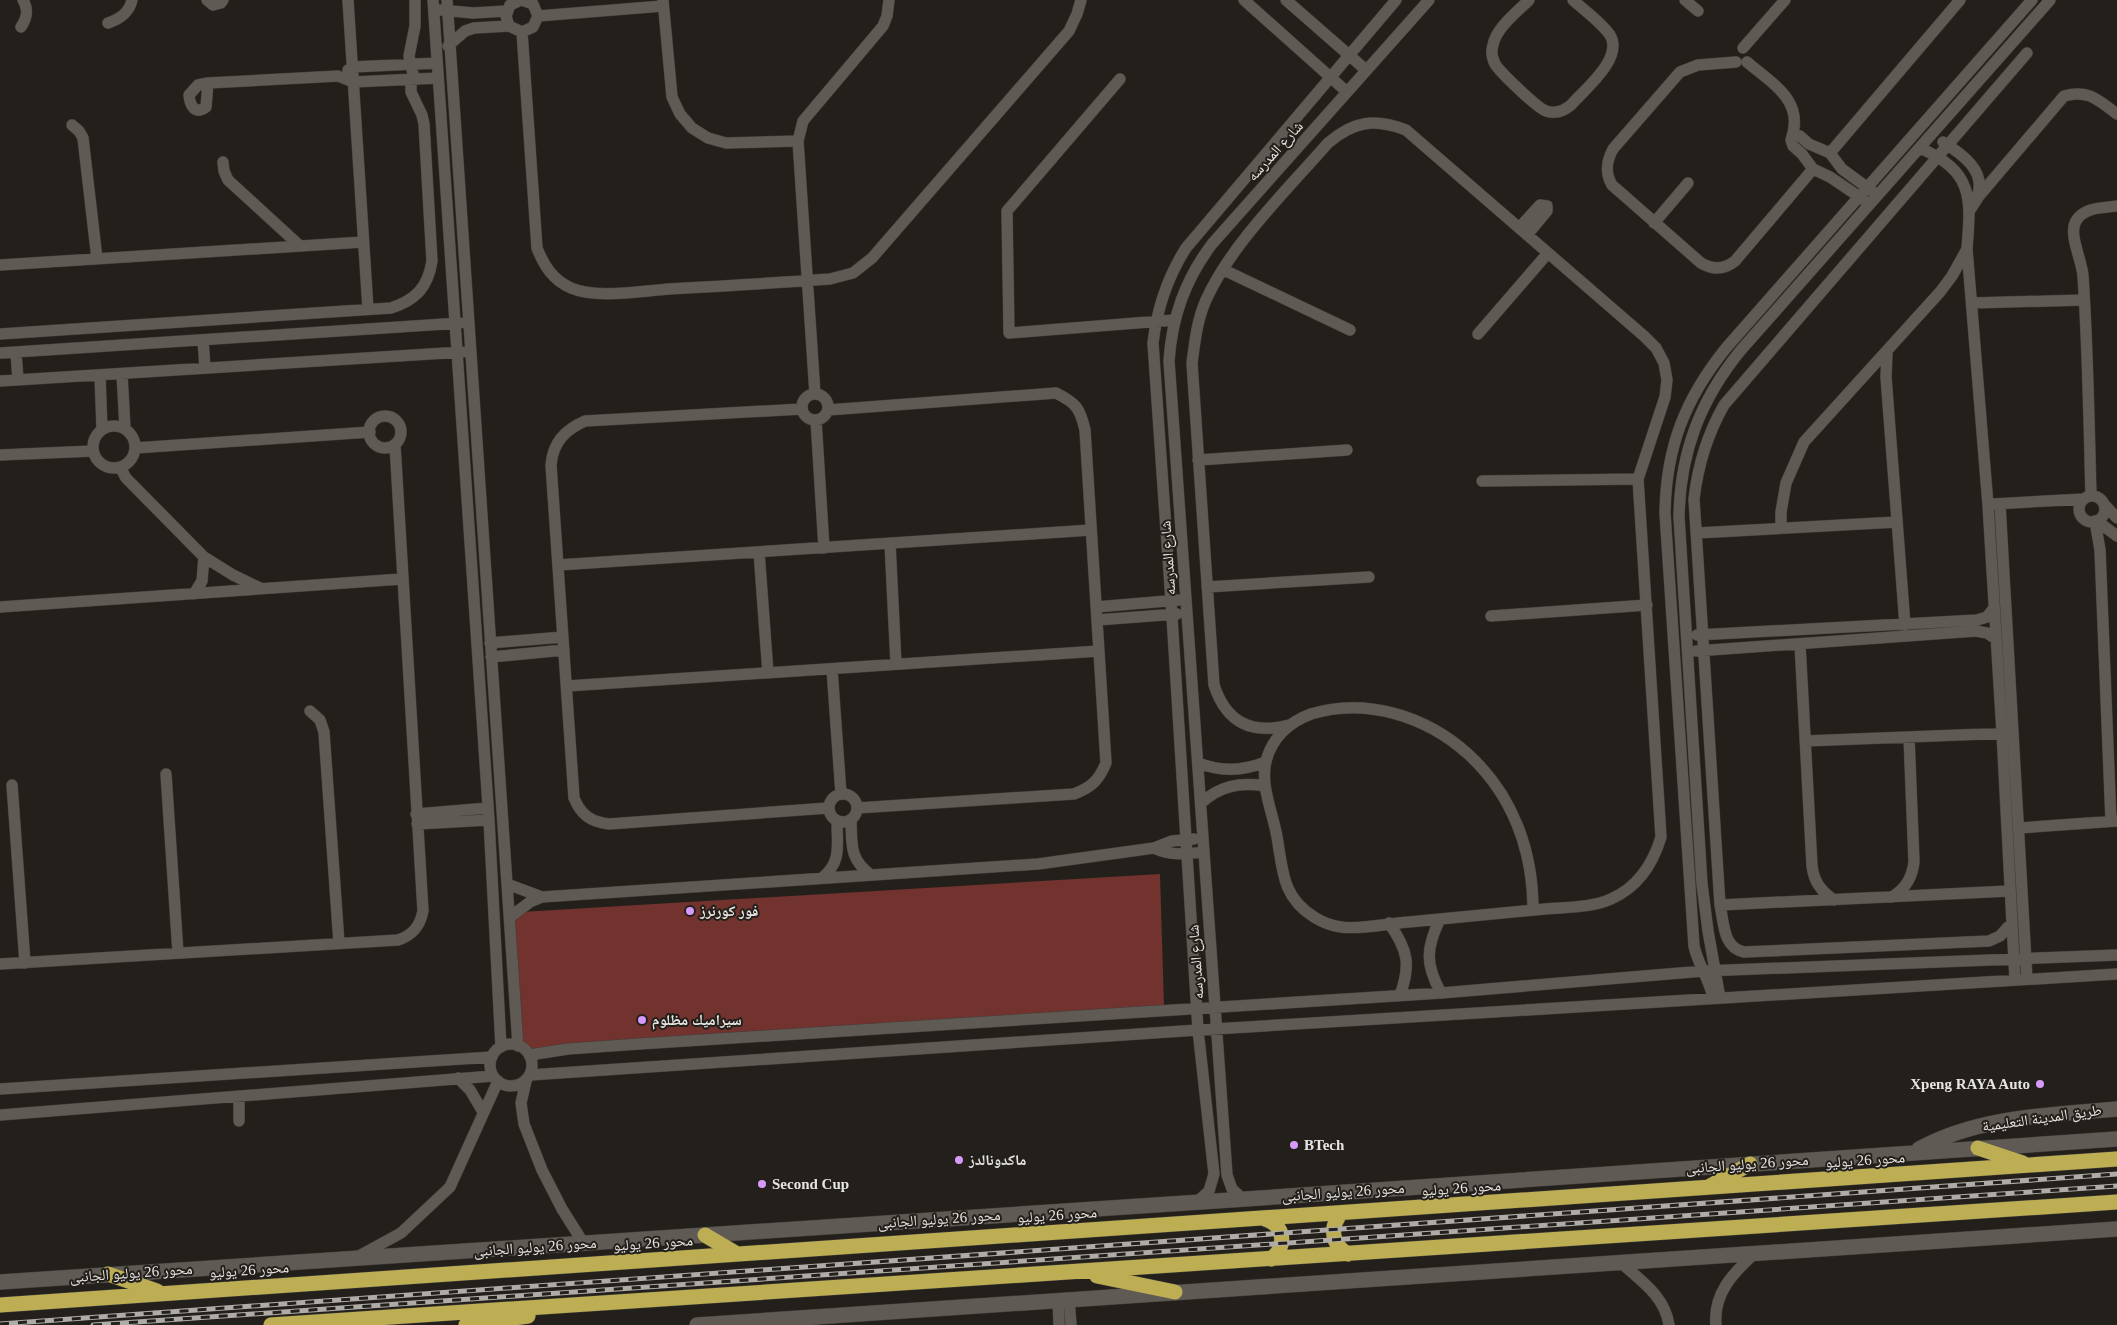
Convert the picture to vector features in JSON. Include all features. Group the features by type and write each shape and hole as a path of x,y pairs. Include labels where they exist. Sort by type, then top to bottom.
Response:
{"highway":[{"path":"1978,1148 2030,1165"},
{"name":"محور 26 يوليو","path":"0,1305 1705,1189 2117,1159"},
{"path":"1705,1189 1750,1164"},
{"path":"271,1325 2117,1202"},
{"path":"1340,1213 1335,1222 1333,1233 1339,1248 1348,1254"},
{"path":"1265,1219 1275,1223 1282,1237 1281,1247 1271,1259"},
{"path":"705,1235 737,1254"},
{"path":"1079,1272 1175,1292"},
{"path":"108,1274 166,1294"},
{"path":"466,1325 524,1317 549,1307"}],"main road":[{"name":"طريق المدينة التعليمية","path":"1913,1153 1952,1135 1995,1123 2117,1108"},
{"name":"محور 26 يوليو الجانبى","path":"0,1282 2117,1139"},
{"path":"697,1325 2117,1229"}],"street":[{"path":"21,27 27,12 23,0"},
{"path":"108,23 118,20 127,12 132,0"},
{"path":"207,0 214,5 221,3 223,0"},
{"path":"348,0 368,309"},
{"path":"0,334 391,308 404,304 415,297 424,287 430,274 432,261 424,124 419,106 411,92 412,80 409,48 415,26 415,0"},
{"path":"433,0 489,820 501,1047"},
{"path":"510,26 507,22 506,11 510,6 521,0 533,4 538,16 533,27 522,32"},
{"path":"815,394 798,141 803,121 883,26 887,16 888,0"},
{"path":"522,32 537,248 544,264 559,281 571,288 584,292 598,293 808,280 842,277 853,273 872,258 1069,31 1078,14 1080,0"},
{"path":"1244,0 1347,92"},
{"path":"1286,0 1366,70"},
{"name":"شارع المدرسه","path":"1197,1202 1209,1191 1214,1174 1198,1030 1172,614 1152,343 1155,322 1160,302 1175,265 1198,232 1244,181 1396,0"},
{"name":"شارع المدرسه","path":"1243,1199 1232,1189 1227,1175 1169,362 1174,320 1185,287 1202,258 1257,193 1429,0"},
{"path":"1528,0 1499,32 1492,47 1492,55 1499,70 1540,108 1552,112 1566,110 1609,62 1614,50 1607,32 1573,0"},
{"path":"1685,0 1698,11"},
{"path":"1785,0 1744,48 1749,54 1741,62 1698,65 1680,72 1609,156 1607,171 1612,185 1701,263 1708,267 1722,268 1734,261 1813,169"},
{"path":"1830,153 1960,0"},
{"path":"1716,998 1696,956 1694,946 1666,532 1665,492 1676,434 1692,397 1714,363 1858,196 2032,0"},
{"path":"1716,998 1716,971 1708,931 1702,884 1679,499 1684,463 1701,411 1719,379 1741,350 1933,135 2050,0"},
{"path":"538,16 663,3 672,97 680,114 692,128 708,138 726,143 798,141"},
{"path":"434,15 448,5"},
{"path":"448,5 474,13 506,11"},
{"path":"448,5 518,1046"},
{"path":"474,13 474,28"},
{"path":"436,42 442,47 450,45 465,31 474,28 510,26 522,32"},
{"path":"2011,927 2008,927 2000,936 1989,941 1744,952 1737,951 1728,942 1720,905 1694,499 1700,459 1706,440 1724,405 2027,52"},
{"path":"1741,62 1789,100 1794,113 1794,135 1791,144 1813,169 1870,205"},
{"path":"338,76 352,67 437,63"},
{"path":"393,65 394,80"},
{"path":"208,83 338,76 353,82 438,78"},
{"path":"1120,78 1007,211 1009,333 1174,320"},
{"path":"1972,206 2064,96 2076,93 2087,94 2117,114"},
{"path":"1552,112 1552,124"},
{"path":"1289,725 1278,736 1271,748 1266,762 1265,786 1272,813 1284,883 1302,907 1314,917 1328,924 1343,928 1389,924 1596,904 1612,899 1626,891 1639,880 1649,867 1661,837 1638,479 1665,397 1667,380 1664,363 1656,348 1644,336 1406,130 1390,124 1373,122 1356,125 1341,132 1328,144 1248,235 1206,299 1196,330 1193,354 1198,460 1214,685 1219,700 1229,714 1242,723 1257,729 1273,729 1289,725 1304,717 1328,709 1354,706 1397,714 1422,724 1446,737 1468,754 1487,774 1502,794 1514,815 1530,863 1533,910"},
{"path":"72,125 79,130 84,138 97,259"},
{"path":"1794,135 1800,136 1809,144 1830,153 1842,169 1878,196"},
{"path":"1933,135 1963,156 1976,171 1979,186 1972,206 1967,249 1988,505 1995,638 2008,727 2019,828 2027,979"},
{"path":"1920,148 1938,157 1952,168 1963,182 1972,206"},
{"path":"223,162 228,180 300,246"},
{"path":"1244,181 1257,193"},
{"path":"1654,223 1688,183"},
{"path":"2117,206 2090,209 2076,221 2073,230 2082,267 2084,300 2087,498 2079,506 2081,514 2086,520 2096,521 2117,536"},
{"path":"0,265 364,242"},
{"path":"1781,527 1781,512 1786,483 1804,442 1887,353 1946,284 1967,249"},
{"path":"1478,334 1548,253"},
{"path":"1224,270 1350,330"},
{"path":"1972,303 2084,300"},
{"path":"0,353 469,322"},
{"path":"203,340 205,368"},
{"path":"16,352 18,380"},
{"path":"0,381 471,352"},
{"path":"1887,353 1886,371 1905,625"},
{"path":"122,374 125,428"},
{"path":"100,375 102,429"},
{"path":"100,389 122,388"},
{"path":"828,410 1056,393 1071,400 1081,413 1085,430 1106,762 1100,777 1089,788 1074,794 857,808"},
{"path":"815,394 819,394 827,400 828,410 824,417 816,420 806,416 802,409 805,399 815,394"},
{"path":"802,409 585,421 564,433 552,453 551,464 574,798 579,809 587,818 598,823 609,824 828,808"},
{"path":"0,964 398,940 411,934 419,924 423,911 395,445 401,432 398,423 390,417 376,419 370,427 370,432 376,445 385,448 395,445"},
{"path":"816,420 824,548"},
{"path":"118,426 125,428 133,437 135,448 132,458 120,468 112,468 100,463 93,451 93,442 96,434 102,429 118,426"},
{"path":"135,448 370,432"},
{"path":"1198,460 1348,450"},
{"path":"0,455 93,451"},
{"path":"120,468 126,478 204,557 240,579 262,589"},
{"path":"1482,481 1638,479"},
{"path":"1988,505 2099,498 2117,518"},
{"path":"2000,504 2008,636 2009,891 2015,980"},
{"path":"2096,521 2104,513 2104,504"},
{"path":"2019,828 2114,821 2111,667 2096,521"},
{"path":"1697,533 1897,522"},
{"path":"558,565 1091,530"},
{"path":"890,543 896,664"},
{"path":"758,552 768,673"},
{"path":"194,594 202,580 204,557"},
{"path":"1207,587 1369,576"},
{"path":"0,607 402,579"},
{"path":"1096,606 1186,599"},
{"path":"474,605 487,603"},
{"path":"1491,616 1647,605"},
{"path":"1686,634 1703,635 1905,625 1982,619 1991,614 1993,609"},
{"path":"1097,620 1188,614"},
{"path":"1687,652 1976,631 1987,633 1995,638"},
{"path":"1995,638 2002,632 2008,636"},
{"path":"490,643 563,637"},
{"path":"1800,644 1813,874 1821,889 1834,900"},
{"path":"491,657 564,650"},
{"path":"567,686 1099,651"},
{"path":"832,668 841,794"},
{"path":"481,712 495,710"},
{"path":"310,711 320,720 324,732 339,943"},
{"path":"1804,741 1909,737 2008,727"},
{"path":"1892,897 1905,886 1913,870 1914,862 1909,737"},
{"path":"1198,763 1224,770 1238,770 1266,762"},
{"path":"166,774 178,953"},
{"path":"1200,803 1211,794 1237,784 1265,786"},
{"path":"12,785 25,963"},
{"path":"822,878 830,872 838,853 837,822 831,816 828,808 832,799 841,794 850,796 856,803 857,808 851,820 852,852 856,861 871,874"},
{"path":"417,819 488,808"},
{"path":"417,819 489,820"},
{"path":"837,822 851,820"},
{"path":"510,917 530,902 542,897 1038,864 1154,848 1172,841 1203,838"},
{"path":"1154,848 1171,854 1204,852"},
{"path":"838,853 852,852"},
{"path":"507,884 542,897"},
{"path":"1720,905 2009,891"},
{"path":"1440,919 1431,938 1428,957 1432,976 1441,993"},
{"path":"1389,924 1401,940 1407,958 1407,977 1400,995"},
{"path":"530,1055 630,1045 1122,1015 1215,1006 1441,993 1704,971 2117,955"},
{"path":"0,1115 458,1078 495,1078 512,1086 528,1078 1198,1030 2117,974"},
{"path":"499,1009 516,1008"},
{"path":"352,1259 401,1233 450,1188 478,1127 495,1078 491,1069 492,1057 501,1047 512,1044 530,1055 532,1061 522,1103 524,1124 542,1170 562,1209 584,1244"},
{"path":"0,1089 492,1057"},
{"path":"458,1078 470,1090 483,1112"},
{"path":"239,1096 239,1121"},
{"path":"1716,1325 1717,1304 1723,1288 1754,1254"},
{"path":"1620,1262 1652,1291 1664,1305 1669,1325"},
{"path":"1059,1325 1064,1299"},
{"path":"1064,1299 1071,1325"}],"shaded area":[{"path":"1160,874 1164,1007 515,1050 504,913"}],"railway":[{"path":"0,1324 2117,1174"},
{"path":"93,1325 2117,1186"}],"place":[{"name":"فور كورنرز","path":"690,911"},
{"name":"سيراميك مظلوم","path":"642,1020"},
{"name":"Xpeng RAYA Auto","path":"2040,1084"},
{"name":"BTech","path":"1294,1145"},
{"name":"ماكدونالدز","path":"959,1160"},
{"name":"Second Cup","path":"762,1184"}]}
